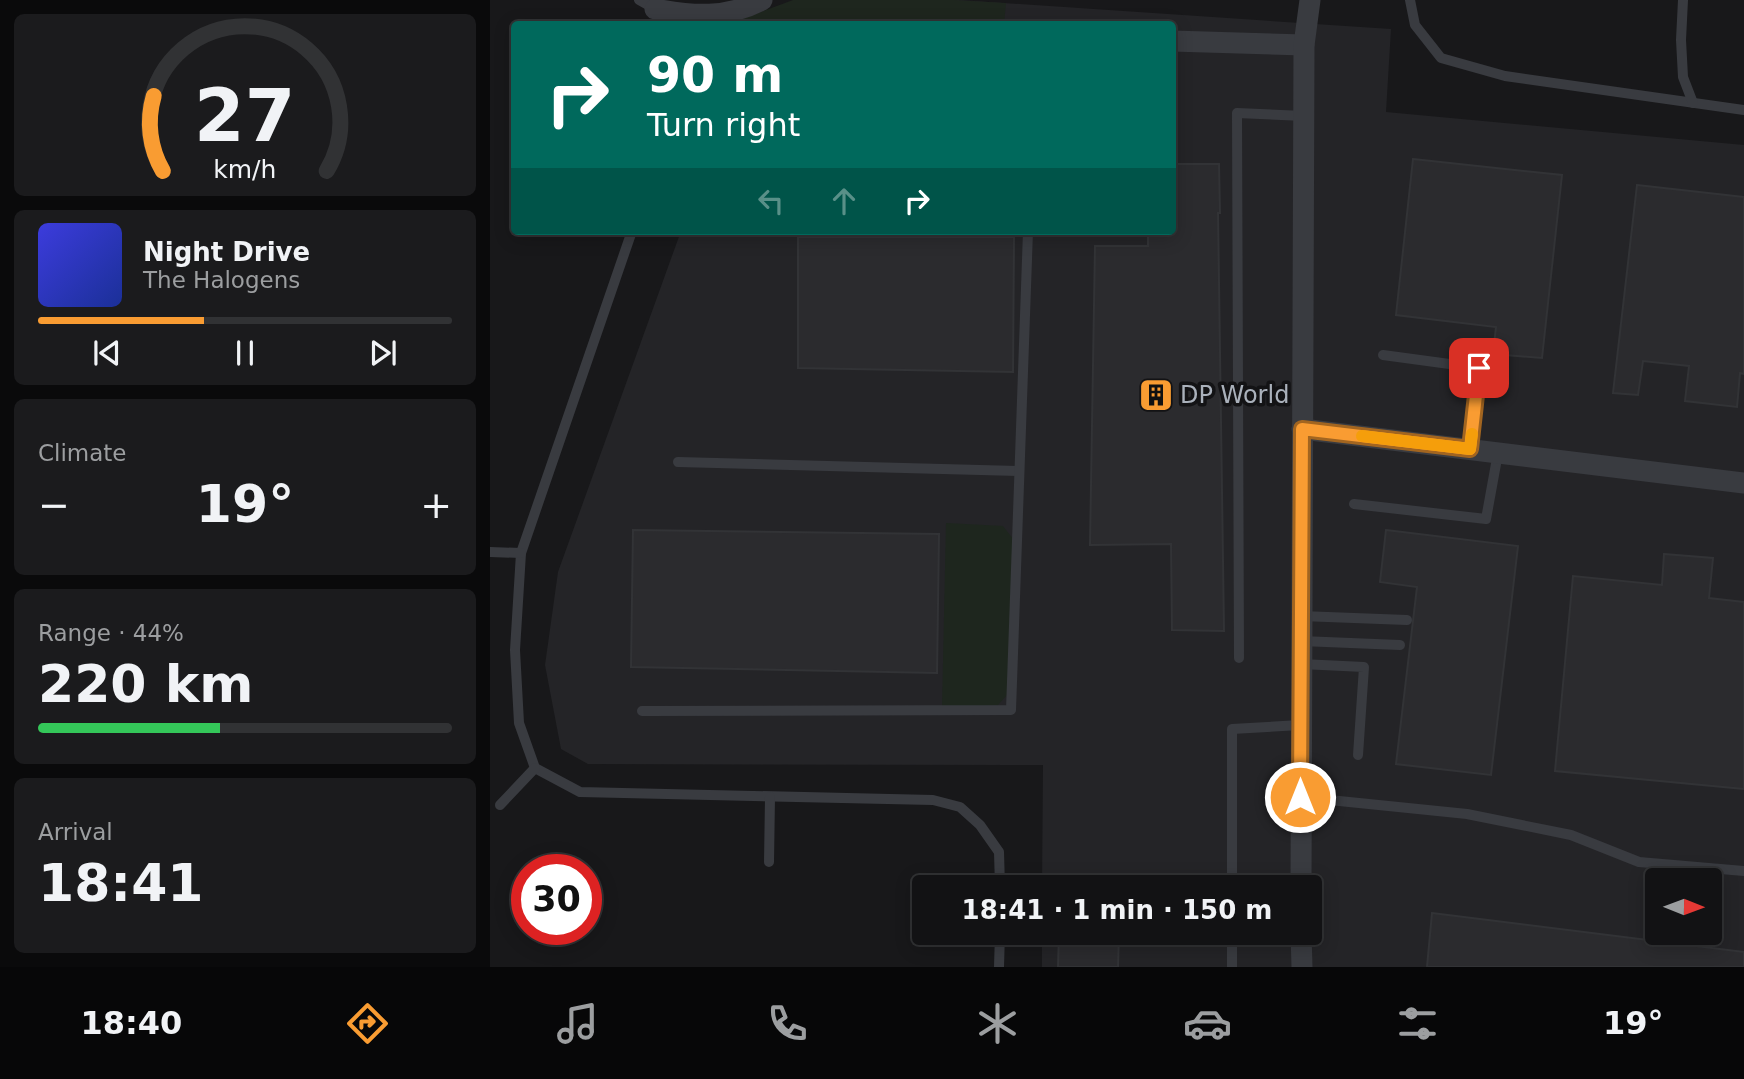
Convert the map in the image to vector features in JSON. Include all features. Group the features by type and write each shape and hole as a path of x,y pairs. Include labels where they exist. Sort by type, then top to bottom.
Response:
{"street":[{"path":"647,4 689,15 721,14 751,6 762,0"},
{"path":"1301,875 1304,44 1310,0"},
{"path":"1176,41 1304,44"},
{"path":"1302,429 1744,483"},
{"path":"1301,945 1302,967"}],"lane":[{"path":"1410,0 1415,25 1441,58 1505,75 1744,110"},
{"path":"1683,0 1683,77 1693,103"},
{"path":"647,4 667,21"},
{"path":"1239,658 1237,113 1304,116"},
{"path":"631,235 521,553 514,650 519,723 535,768 580,792 933,800 960,807 981,825 999,852 1000,875"},
{"path":"642,711 1011,710 1028,235"},
{"path":"1383,355 1479,368 1470,449"},
{"path":"1354,504 1486,519 1498,453"},
{"path":"678,462 1019,471"},
{"path":"490,552 521,553"},
{"path":"1301,616 1407,620"},
{"path":"1301,641 1400,645"},
{"path":"1301,664 1364,667 1358,755"},
{"path":"1232,875 1232,729 1300,725"},
{"path":"500,805 535,768"},
{"path":"769,862 770,796"},
{"path":"1300,797 1467,814 1571,835 1639,862 1744,870"},
{"path":"999,967 1000,945"},
{"path":"1232,945 1232,967"}],"shaded area":[{"path":"793,0 954,0 1006,3 1004,21 736,21"},
{"path":"829,0 959,0 1391,29 1386,112 1744,145 1744,967 1042,967 1042,945 1322,945 1322,875 1042,875 1043,765 588,764 561,749 545,665 558,572 680,235 1176,235 1176,21 818,21"},
{"path":"946,523 1003,526 1014,540 1008,694 998,705 942,708"}],"building":[{"path":"1413,159 1562,175 1542,358 1493,354 1496,327 1396,315"},
{"name":"DP World","path":"1176,164 1219,164 1224,631 1172,630 1171,544 1090,545 1095,246 1148,246 1148,235 1176,235"},
{"path":"1637,185 1744,197 1744,374 1740,373 1737,407 1685,401 1689,366 1643,361 1638,395 1613,393"},
{"path":"798,237 1014,237 1013,372 798,368"},
{"path":"633,530 939,534 937,673 631,667"},
{"path":"1386,530 1518,546 1491,775 1396,764 1417,587 1380,582"},
{"path":"1664,554 1713,558 1709,598 1744,602 1744,789 1555,771 1573,576 1662,585"},
{"path":"1432,913 1645,940 1645,945 1688,945 1744,952 1744,967 1427,967"},
{"path":"1059,945 1119,945 1118,967 1058,967"}],"slow traffic":[{"path":"1362,436 1470,449 1472,434"}],"place":[{"name":"DP World","path":"1156,395"}],"route":[{"path":"1300,797 1302,429 1470,449 1479,368"}]}
